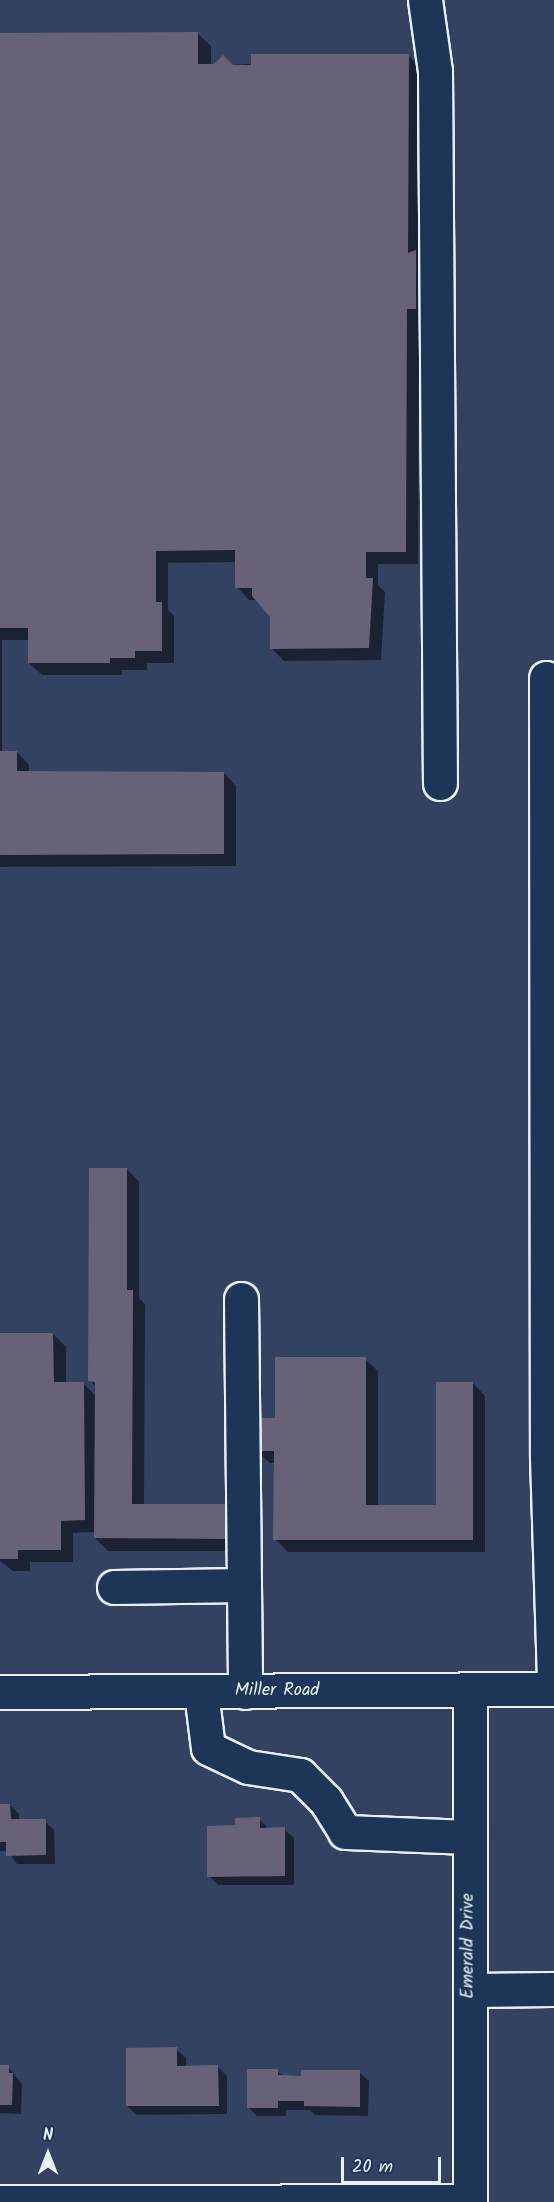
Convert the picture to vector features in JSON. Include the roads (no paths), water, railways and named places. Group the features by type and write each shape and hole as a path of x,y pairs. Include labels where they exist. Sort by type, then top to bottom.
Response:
{"street":[{"path":"425,0 435,71 440,783"},
{"path":"546,678 554,1676"},
{"path":"241,1299 245,1692"},
{"path":"114,1587 244,1585"},
{"name":"Miller Road","path":"0,1692 554,1689"},
{"name":"Emerald Drive","path":"470,1691 470,2201"},
{"path":"201,1692 208,1748 248,1767 300,1775 326,1801 345,1832 470,1837"},
{"path":"470,1990 554,1989"},
{"path":"0,2202 470,2201"}]}
